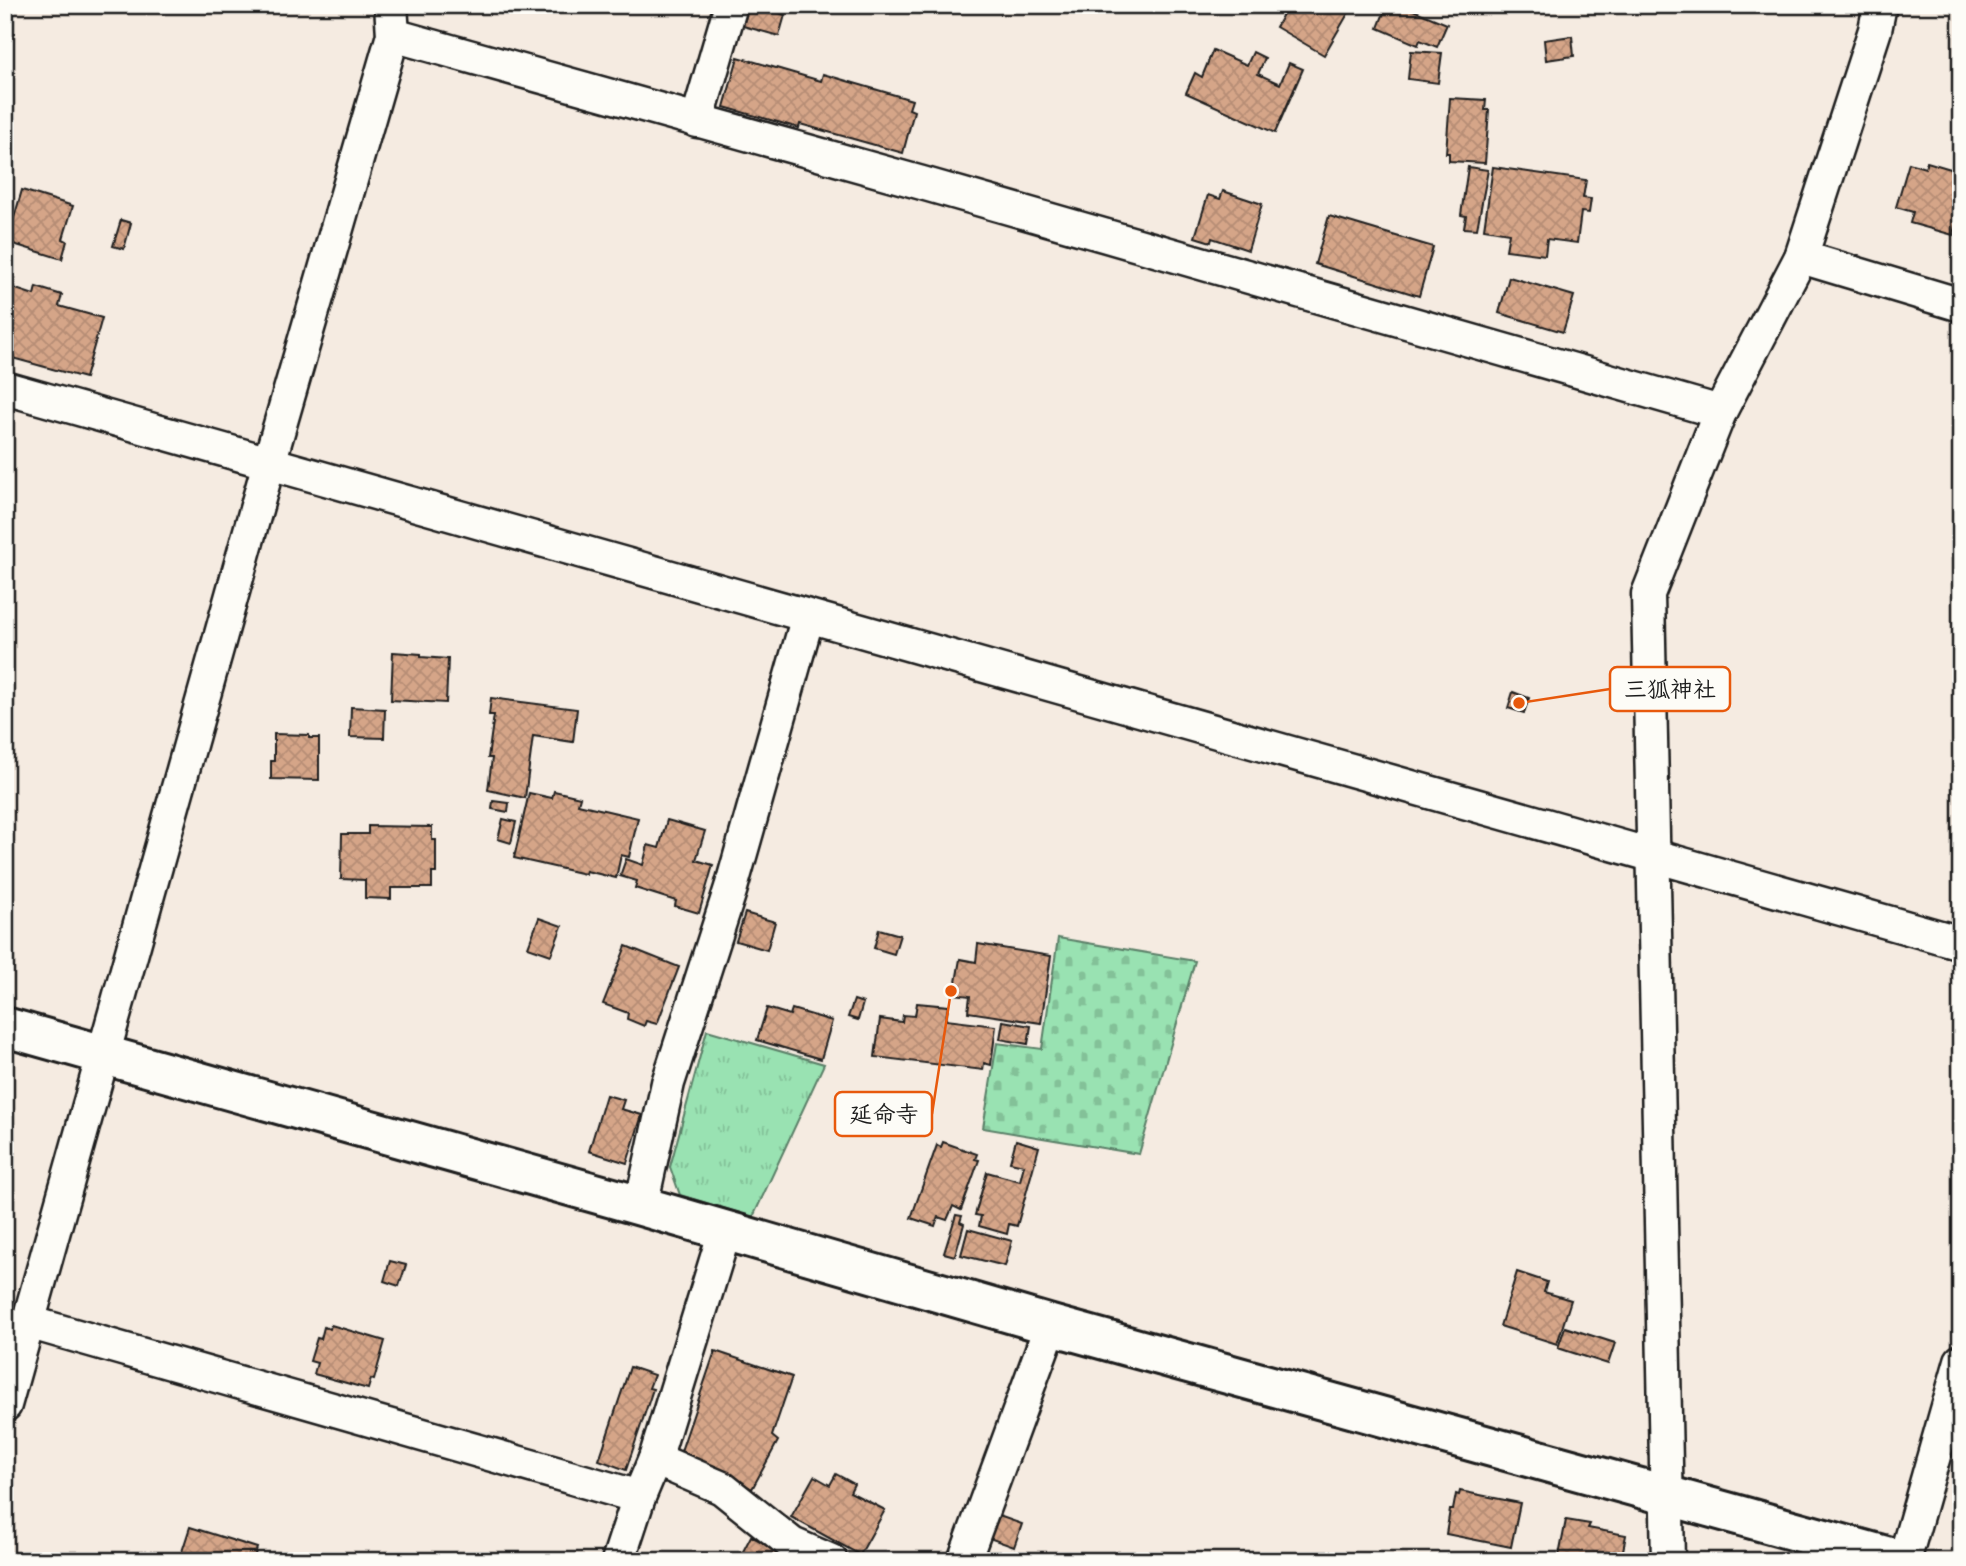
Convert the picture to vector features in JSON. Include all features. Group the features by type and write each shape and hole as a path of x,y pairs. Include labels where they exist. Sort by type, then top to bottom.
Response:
{"street":[{"path":"697,121 730,5"},
{"path":"1668,1561 1647,594 1720,412 1801,257 1875,30 1880,5"},
{"path":"5,1405 392,20 697,121 1720,412"},
{"path":"1801,257 1961,305"},
{"path":"5,388 1961,943"},
{"path":"641,1206 668,1083 731,888 808,616"},
{"path":"5,1027 641,1206 1051,1325 1904,1561 1961,1361"},
{"path":"618,1561 655,1459 725,1231"},
{"path":"28,1322 639,1497"},
{"path":"964,1561 1051,1325"},
{"path":"655,1459 722,1488 792,1544 831,1561"}],"green space":[{"path":"1058,938 1195,961 1139,1154 983,1128 997,1043 1042,1049"},
{"path":"707,1030 824,1064 753,1217 680,1195 670,1167"}],"building":[{"path":"749,5 771,5 770,10 785,15 779,36 743,26"},
{"path":"1288,5 1353,5 1324,55 1276,27"},
{"path":"1387,5 1401,5 1447,24 1437,47 1420,40 1418,45 1378,28"},
{"path":"1572,36 1574,56 1546,60 1544,40"},
{"path":"1213,50 1247,65 1253,52 1265,58 1258,74 1280,84 1289,63 1303,69 1275,133 1186,93 1195,73 1202,77"},
{"path":"1411,51 1442,53 1438,83 1408,79"},
{"path":"738,57 821,81 823,74 912,100 909,109 914,111 903,153 800,124 799,128 724,107"},
{"path":"1450,98 1486,100 1485,110 1489,110 1485,163 1449,161 1449,153 1446,153"},
{"path":"1927,162 1961,172 1961,228 1955,226 1953,235 1910,223 1913,212 1896,207 1909,163 1925,168"},
{"path":"1468,167 1488,170 1477,229 1464,228 1466,216 1461,215"},
{"path":"1493,167 1586,180 1583,198 1591,199 1589,213 1581,212 1577,243 1547,239 1545,255 1506,250 1509,233 1484,229"},
{"path":"22,190 73,206 63,239 67,241 62,259 7,242"},
{"path":"1223,191 1262,204 1248,250 1212,238 1211,242 1195,237 1208,195 1220,199"},
{"path":"1329,216 1433,247 1419,296 1315,264"},
{"path":"121,220 131,223 124,249 113,246"},
{"path":"1509,277 1574,296 1563,332 1499,313"},
{"path":"36,287 62,295 59,306 102,318 85,378 5,356 5,314 13,288 34,295"},
{"path":"393,652 448,659 446,703 391,700"},
{"path":"1513,692 1529,698 1524,713 1508,708"},
{"path":"491,698 577,709 573,742 533,736 525,798 488,790 492,758 488,758 494,715 489,715"},
{"path":"351,707 385,709 384,738 350,737"},
{"path":"274,734 309,735 309,738 319,738 319,780 271,779"},
{"path":"554,791 580,797 578,804 638,818 629,857 621,855 616,878 514,858 529,793 552,798"},
{"path":"493,801 509,803 508,812 492,809"},
{"path":"503,819 516,822 511,843 498,839"},
{"path":"667,820 705,831 696,860 713,865 699,913 675,906 676,901 635,888 637,881 620,876 626,859 643,865 648,845 659,848"},
{"path":"368,826 432,827 432,840 436,840 436,873 432,873 432,888 391,888 391,899 365,898 365,880 341,879 342,834 368,834"},
{"path":"745,913 775,922 767,950 736,941"},
{"path":"539,918 562,926 551,955 528,947"},
{"path":"879,929 900,935 894,954 874,948"},
{"path":"978,944 1051,956 1041,1023 968,1012 970,996 954,994 960,959 976,962"},
{"path":"626,946 679,967 657,1024 646,1021 644,1026 627,1019 628,1013 603,1004"},
{"path":"854,1000 863,1003 858,1020 848,1017"},
{"path":"917,1003 948,1006 946,1020 996,1026 991,1065 984,1063 983,1070 875,1057 880,1019 902,1022 903,1015 915,1016"},
{"path":"767,1008 790,1015 792,1009 832,1021 821,1059 757,1040"},
{"path":"1003,1021 1031,1026 1028,1044 1000,1039"},
{"path":"606,1095 624,1100 621,1109 642,1115 627,1163 589,1151"},
{"path":"1016,1140 1039,1147 1017,1226 1009,1224 1007,1234 979,1226 981,1216 975,1215 987,1172 1020,1181 1024,1165 1010,1162"},
{"path":"943,1142 977,1154 975,1159 979,1160 961,1210 953,1206 947,1220 938,1217 935,1226 911,1218 937,1145 941,1147"},
{"path":"956,1215 962,1216 960,1222 964,1224 955,1256 944,1253"},
{"path":"968,1229 1012,1241 1005,1266 961,1255"},
{"path":"390,1261 406,1265 399,1286 384,1281"},
{"path":"1517,1272 1547,1282 1544,1292 1571,1300 1557,1344 1500,1326"},
{"path":"331,1325 385,1341 374,1380 371,1379 368,1389 314,1374 317,1363 310,1361 317,1338 321,1339 324,1327 330,1329"},
{"path":"1565,1327 1615,1343 1608,1364 1558,1348"},
{"path":"715,1351 792,1377 772,1436 778,1441 752,1489 681,1451"},
{"path":"630,1367 654,1375 649,1388 653,1389 626,1470 599,1460"},
{"path":"836,1474 854,1484 850,1492 885,1510 860,1555 791,1517 814,1476 830,1485"},
{"path":"1460,1491 1520,1503 1511,1547 1446,1534 1450,1510 1453,1510 1456,1494 1459,1495"},
{"path":"996,1515 1022,1524 1014,1547 989,1538"},
{"path":"1566,1520 1590,1524 1588,1528 1626,1535 1621,1561 1558,1561"},
{"path":"190,1527 257,1548 253,1561 179,1561"},
{"path":"751,1536 779,1551 774,1561 738,1561"}],"place":[{"name":"三狐神社","path":"1519,703"},
{"name":"延命寺","path":"951,991"}]}
